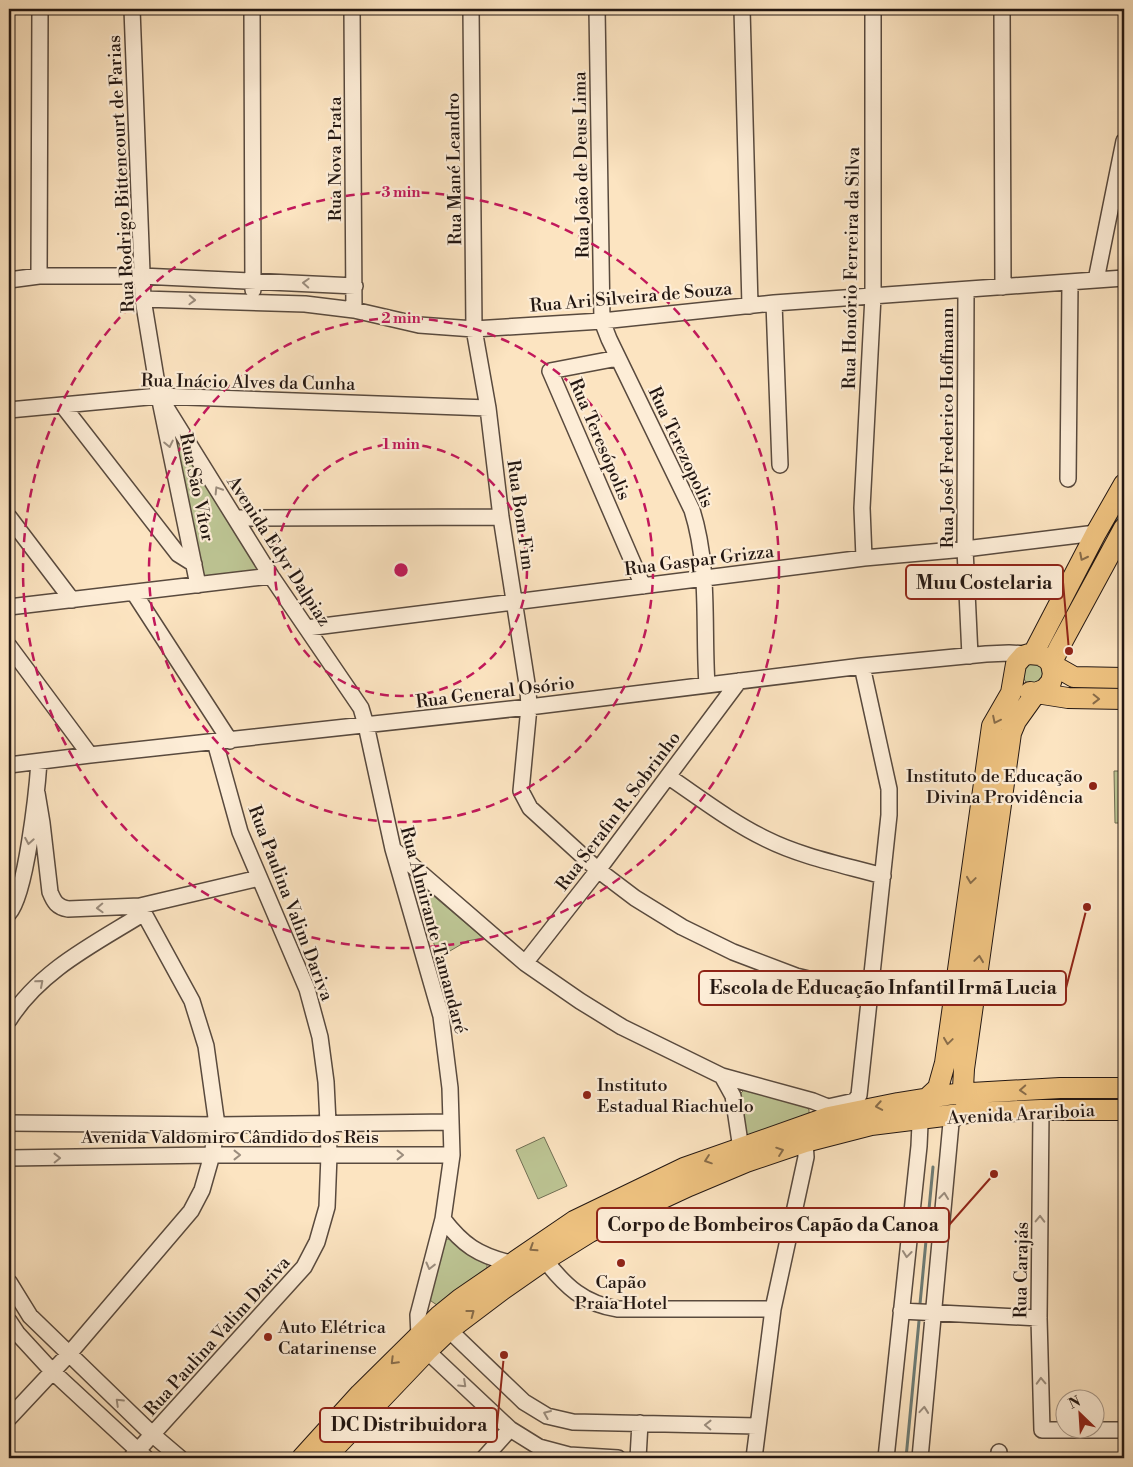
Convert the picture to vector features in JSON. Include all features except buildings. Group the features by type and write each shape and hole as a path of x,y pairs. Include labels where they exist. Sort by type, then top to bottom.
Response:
{"main road":[{"path":"1031,654 1124,484"},
{"path":"958,1114 966,1106 963,1088 964,1069 1010,734 1016,721 1036,693 1045,689 1051,682 1053,674 1051,664 1124,528"},
{"path":"918,1119 916,1110 938,1088 945,1063 992,726 1011,693 1016,664 1023,656 1031,654 1040,655 1051,664 1074,677 1124,678"},
{"path":"1014,674 1017,684 1025,691 1068,698 1124,699"},
{"path":"1051,1110 1060,1088"},
{"name":"Avenida Arariboia","path":"423,1343 439,1316 460,1299 574,1221 684,1168 741,1149 828,1112 865,1109 948,1094 1060,1088 1124,1088"},
{"path":"1097,1088 1097,1110"},
{"name":"Avenida Arariboia","path":"423,1343 450,1330 545,1260 597,1228 746,1162 805,1142 871,1125 947,1117 958,1114 1051,1110 1124,1110"},
{"path":"302,1458 360,1394 423,1343"},
{"path":"325,1458 423,1343"}],"street":[{"path":"39,276 40,9"},
{"name":"Rua Rodrigo Bittencourt de Farias","path":"132,9 141,276 159,396"},
{"path":"252,9 254,280 252,302"},
{"name":"Rua Nova Prata","path":"352,9 354,310"},
{"name":"Rua Mané Leandro","path":"471,9 474,329"},
{"name":"Rua João de Deus Lima","path":"597,9 602,320"},
{"path":"742,9 750,306"},
{"name":"Rua Honório Ferreira da Silva","path":"864,558 862,508 873,296 873,9"},
{"path":"1002,9 1002,287"},
{"path":"1096,280 1124,141"},
{"path":"9,280 39,276 141,276 354,286"},
{"name":"Rua Ari Silveira de Souza","path":"143,299 305,304 354,310 420,325 474,329 602,320 873,296 1124,278"},
{"path":"1068,479 1070,283"},
{"name":"Rua José Frederico Hoffmann","path":"966,290 965,549 970,656"},
{"path":"774,304 780,465"},
{"name":"Rua Terezopolis","path":"602,320 618,358 692,510 698,530 705,579 707,685"},
{"name":"Rua Bom Fim","path":"474,329 488,408 501,517 528,690 521,791 530,808 598,870 635,898 682,927 734,952 796,976 871,994"},
{"name":"Rua Teresópolis","path":"618,358 550,371 643,586"},
{"name":"Rua Inácio Alves da Cunha","path":"9,410 159,396 488,408"},
{"name":"Avenida Edyr Dalpiaz","path":"159,396 272,576 361,708 366,725"},
{"name":"Rua São Vítor","path":"159,396 198,585"},
{"path":"63,406 178,554 194,564"},
{"path":"9,517 72,600"},
{"path":"235,518 501,517"},
{"name":"Rua Gaspar Grizza","path":"306,628 864,558 965,549 1096,533"},
{"path":"9,608 272,576"},
{"name":"Rua Paulina Valim Dariva","path":"134,592 223,741 240,832 307,989 320,1038 326,1082 329,1155 327,1207 316,1242 304,1267 153,1435 138,1456"},
{"path":"9,646 90,755"},
{"path":"986,654 1014,674"},
{"name":"Rua General Osório","path":"9,765 528,707 862,666 986,654 1031,654"},
{"path":"393,849 525,963 622,1027 722,1076 813,1101 828,1112 855,1101 860,1095 889,815 889,788 862,666"},
{"name":"Rua Serafin R. Sobrinho","path":"525,963 669,777 739,682"},
{"name":"Rua Almirante Tamandaré","path":"366,725 393,849 441,1016 450,1088 452,1155 443,1218 418,1314 423,1343"},
{"path":"9,913 20,892 37,793 39,762"},
{"path":"669,777 728,818 767,840 811,856 883,876"},
{"path":"37,793 50,892 54,902 61,908 142,909 259,878"},
{"path":"9,1020 29,993 55,970 142,909"},
{"path":"9,1418 69,1354 191,1211 202,1190 212,1155 216,1124 206,1046 200,1023 192,1001 142,909"},
{"path":"722,1076 733,1096 741,1149"},
{"name":"Rua Carajás","path":"1051,1110 1039,1318 1042,1430 1124,1430"},
{"path":"920,1458 951,1123 958,1114"},
{"path":"886,1458 919,1146 920,1124 918,1119"},
{"name":"Avenida Valdomiro Cândido dos Reis","path":"9,1123 451,1122"},
{"path":"754,1458 773,1309 806,1157 805,1142"},
{"name":"Avenida Valdomiro Cândido dos Reis","path":"9,1158 212,1155 452,1155"},
{"path":"443,1218 456,1236 473,1249 488,1258 510,1263"},
{"path":"545,1260 560,1279 592,1303 604,1307 618,1309 773,1309"},
{"path":"9,1282 30,1316 153,1435 180,1458"},
{"path":"901,1312 1039,1318"},
{"path":"9,1321 17,1333 52,1370 138,1456"},
{"path":"450,1330 524,1402 547,1416 573,1422 757,1426"},
{"path":"423,1343 510,1429 539,1448 569,1455 618,1458"},
{"path":"638,1458 640,1423"},
{"path":"484,1458 510,1429"}],"green space":[{"path":"171,428 263,571 202,576"},
{"path":"1033,662 1044,667 1042,682 1027,683 1024,679 1026,665"},
{"path":"1114,771 1124,771 1124,823 1115,823"},
{"path":"417,882 483,938 467,941 443,955 436,950 415,885"},
{"path":"745,1089 806,1105 809,1115 747,1136 740,1094"},
{"path":"544,1137 567,1186 538,1199 516,1150"},
{"path":"451,1239 487,1264 487,1270 437,1305 431,1301 429,1296 444,1240"}],"waterway":[{"path":"1114,526 1124,507"},
{"path":"920,1304 933,1167"},
{"path":"906,1458 919,1321"}],"place":[{"name":"Muu Costelaria","path":"1069,651"},
{"name":"Instituto de Educação Divina Providência","path":"1093,786"},
{"name":"Escola de Educação Infantil Irmã Lucia","path":"1087,907"},
{"name":"Instituto Estadual Riachuelo","path":"587,1095"},
{"name":"Corpo de Bombeiros Capão da Canoa","path":"994,1174"},
{"name":"Capão Praia Hotel","path":"621,1263"},
{"name":"Auto Elétrica Catarinense","path":"268,1337"},
{"name":"DC Distribuidora","path":"504,1355"}]}
